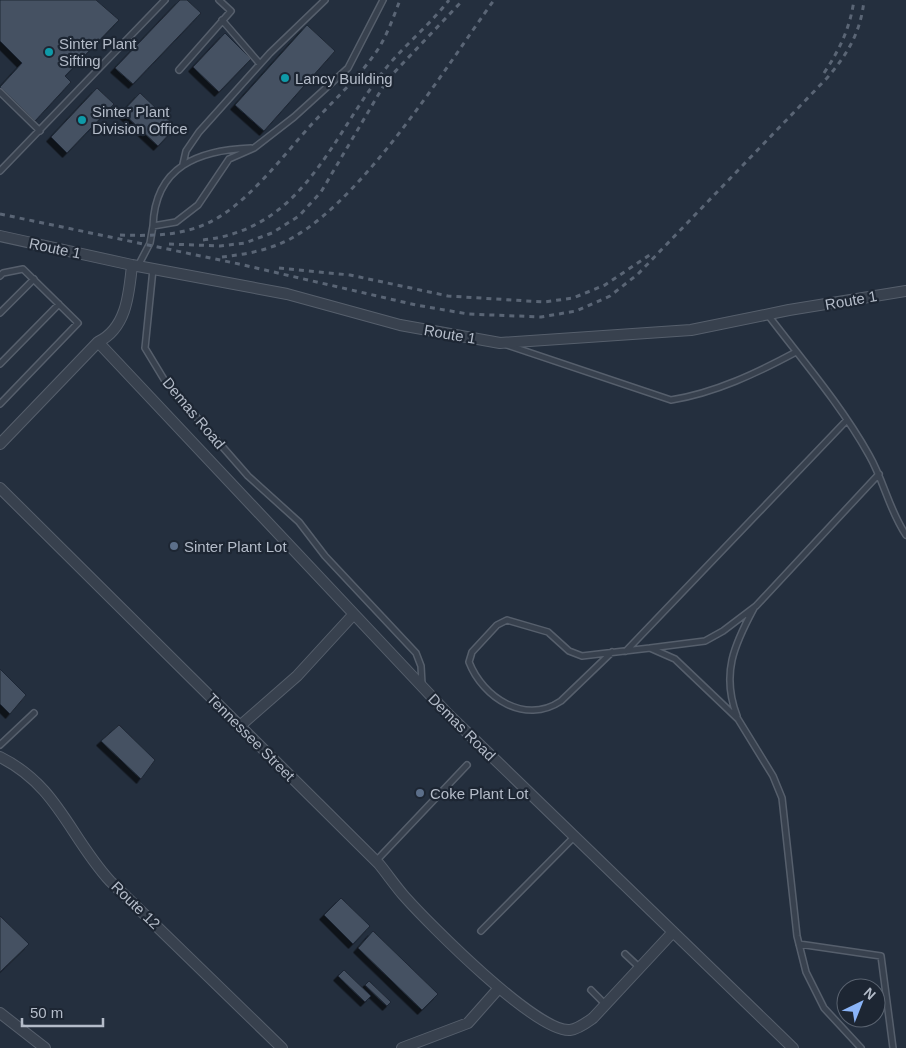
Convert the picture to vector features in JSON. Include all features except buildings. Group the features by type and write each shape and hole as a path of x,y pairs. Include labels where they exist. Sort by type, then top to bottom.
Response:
{"street":[{"name":"Route 1","path":"0,236 153,269 287,294 400,325 500,343 691,330 768,314 906,291"},
{"path":"0,444 98,342 110,337 127,305 135,265"},
{"path":"98,342 422,687"},
{"name":"Tennessee Street","path":"0,488 376,861 405,897 499,988 551,1025 569,1030 593,1018 673,932"},
{"path":"241,725 297,676 353,615"},
{"name":"Demas Road","path":"422,687 793,1048"},
{"name":"Route 12","path":"0,757 22,769 37,781 58,807 87,852 110,881 282,1048"},
{"path":"402,1048 468,1023 499,988"},
{"path":"0,1013 45,1048"}],"lane":[{"path":"0,171 164,0"},
{"path":"179,70 231,11 219,0"},
{"path":"135,265 150,243 157,199 168,181 182,164 186,151 199,132 260,64 325,0"},
{"path":"153,226 176,222 198,205 229,159 254,148 294,117 348,68 383,0"},
{"path":"222,20 260,64"},
{"path":"0,92 40,131"},
{"path":"182,164 228,149 254,148"},
{"path":"0,276 3,273 23,269 78,322 0,404"},
{"name":"Demas Road","path":"153,269 145,348 165,381 248,476 299,522 325,556 416,653 421,666 422,687"},
{"path":"0,313 34,279"},
{"path":"0,364 59,304"},
{"path":"768,314 847,420 879,474 892,513 906,535"},
{"path":"500,343 671,400 694,396 731,383 796,352"},
{"path":"626,651 847,420"},
{"path":"612,652 561,701 553,706 534,711 511,706 488,691 474,674 469,657 497,625 508,620 548,632 575,655 582,656 612,652 650,648 705,640 723,631 756,606 879,474"},
{"path":"756,606 738,639 729,673 729,692 738,718 773,776 782,798 799,944 806,972 824,1008 861,1048"},
{"path":"650,648 675,659 738,718"},
{"path":"0,745 34,713"},
{"path":"376,861 467,765"},
{"path":"481,931 575,835"},
{"path":"799,944 881,956 893,1048"},
{"path":"625,954 640,968"},
{"path":"591,990 606,1005"}],"railway":[{"path":"120,235 153,235 185,231 206,224 235,206 262,180 367,64 382,42 400,0"},
{"path":"203,240 237,232 265,219 289,201 310,178 382,73 449,0"},
{"path":"169,244 220,246 245,243 272,233 299,216 321,192 387,80 463,0"},
{"path":"222,257 263,250 277,245 306,229 336,204 367,173 396,137 494,0"},
{"path":"824,73 844,38 854,0"},
{"path":"0,214 239,264 416,305 468,314 541,317 576,311 610,296 638,274 827,78 847,51 857,32 864,0"},
{"path":"279,268 350,275 448,296 544,302 573,298 605,285 651,254"}],"place":[{"name":"Sinter Plant Sifting","path":"49,52"},
{"name":"Lancy Building","path":"285,78"},
{"name":"Sinter Plant Division Office","path":"82,120"},
{"name":"Sinter Plant Lot","path":"174,546"},
{"name":"Coke Plant Lot","path":"420,793"}]}
